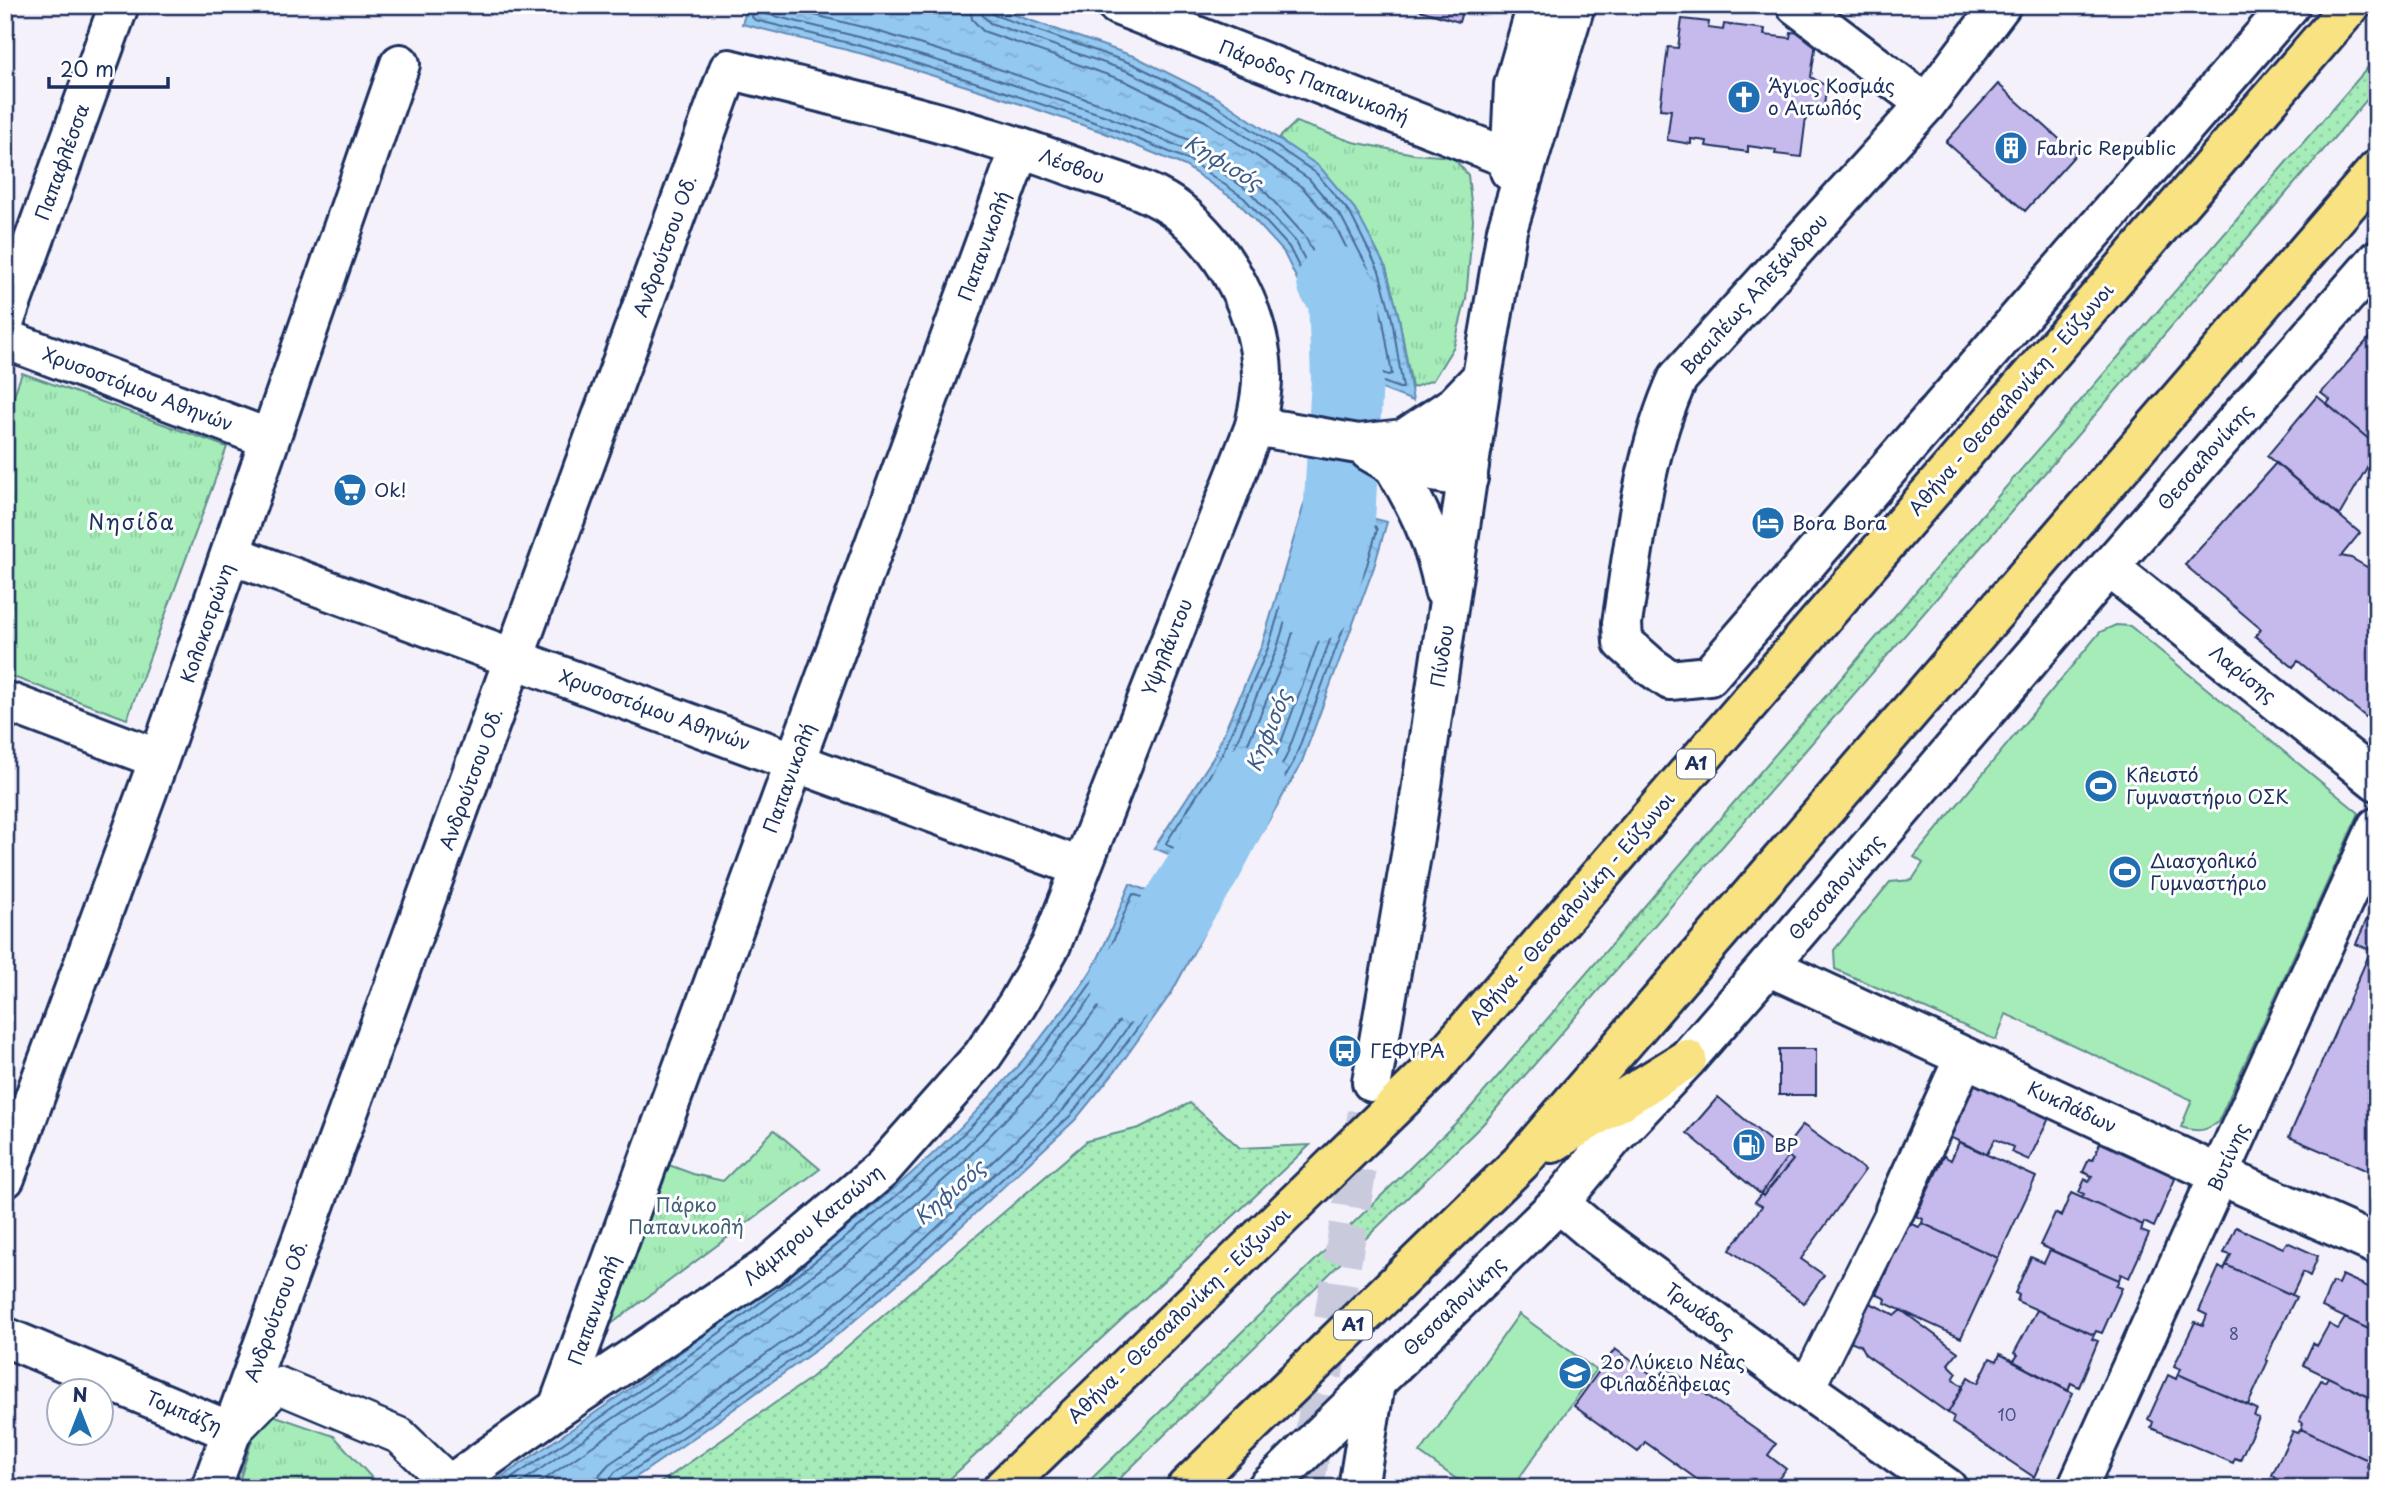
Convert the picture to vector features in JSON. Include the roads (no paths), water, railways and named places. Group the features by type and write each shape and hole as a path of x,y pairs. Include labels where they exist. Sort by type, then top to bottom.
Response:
{"highway":[{"name":"Αθήνα - Θεσσαλονίκη - Εύζωνοι","path":"1003,1488 1432,1070 2351,5"},
{"name":"Α1","path":"1186,1488 1520,1163 2377,170"},
{"path":"1520,1163 1688,1059"}],"street":[{"name":"Παπαφλέσσα","path":"5,320 119,5"},
{"name":"Πάροδος Παπανικολή","path":"1117,5 1511,159"},
{"path":"1507,230 1514,85 1513,5"},
{"path":"1514,85 1537,5"},
{"path":"1507,230 1575,5"},
{"path":"1796,5 1926,104"},
{"name":"Βασιλέως Αλεξάνδρου","path":"2001,5 1926,104 1678,378 1664,408 1652,448 1622,623 1623,642 1670,680 1709,676 2290,5"},
{"name":"Κολοκοτρώνη","path":"5,1178 159,759 400,64"},
{"name":"Λέσβου","path":"729,69 989,137 1151,194 1179,211 1202,232 1220,255 1238,285 1257,337 1263,377 1255,426"},
{"name":"Ανδρούτσου Οδ.","path":"211,1488 729,69"},
{"name":"Παπανικολή","path":"558,1408 1020,148"},
{"name":"Πίνδου","path":"1372,1082 1413,840 1482,377 1507,230"},
{"name":"Θεσσαλονίκης","path":"1267,1488 1559,1203 1613,1138 1688,1059 2109,567 2377,260"},
{"name":"Χρυσοστόμου Αθηνών","path":"5,339 270,439"},
{"path":"1399,452 1455,405 1482,377"},
{"path":"1255,426 1470,462"},
{"name":"Υψηλάντου","path":"1080,867 1255,426"},
{"path":"1399,452 1430,533 1440,567 1448,616"},
{"name":"Χρυσοστόμου Αθηνών","path":"230,554 1080,867"},
{"name":"Λαρίσης","path":"2109,567 2377,781"},
{"path":"5,701 159,759"},
{"name":"Βυτίνης","path":"2077,1488 2377,827"},
{"name":"Λάμπρου Κατσώνη","path":"448,1486 558,1408 768,1267 881,1170 983,1055 1017,1005 1051,944 1080,867"},
{"name":"Κυκλάδων","path":"1768,966 2377,1245"},
{"path":"1806,1389 1895,1210 1964,1058"},
{"name":"Τρωάδος","path":"1559,1203 1598,1236 1806,1389 1947,1488"},
{"name":"Τομπάζη","path":"5,1337 232,1432 278,1385 400,1436 448,1486"},
{"path":"1358,1488 1375,1383"}],"water":[{"path":"748,5 986,5 1136,57 1218,98 1320,167 1355,209 1386,268 1399,318 1413,401 1325,367 1312,310 1283,251 1239,203 1185,166 1100,131 982,91 863,54 742,24"},
{"path":"1305,501 1387,522 1374,567 1301,764 1234,881 1154,848 1213,758 1262,645"},
{"path":"1130,884 1213,916 1172,992 1120,1065 1075,1120 924,1261 841,1332 620,1488 485,1488 625,1392 763,1292 838,1235 945,1143 1010,1075 1082,985 1104,946"}],"waterway":[{"name":"Κηφισός","path":"1316,605 1339,520 1347,379 1344,297 1333,281"},
{"name":"Κηφισός","path":"1128,986 1208,861 1249,780"}],"tunnel":[{"path":"1305,1488 1372,1082"}],"place":[{"name":"Άγιος Κοσμάς ο Αιτωλός","path":"1744,97"},
{"name":"Fabric Republic","path":"2011,148"},
{"name":"Ok!","path":"350,490"},
{"name":"Bora Bora","path":"1768,523"},
{"name":"Κλειστό Γυμναστήριο ΟΣΚ","path":"2101,786"},
{"name":"Διασχολικό Γυμναστήριο","path":"2125,872"},
{"name":"ΓΕΦΥΡΑ","path":"1345,1051"},
{"name":"BP","path":"1749,1145"},
{"name":"2ο Λύκειο Νέας Φιλαδέλφειας","path":"1575,1373"}],"district":[{"name":"Νησίδα","path":"132,523"}],"park label":[{"name":"Πάρκο Παπανικολή","path":"686,1216"}]}
